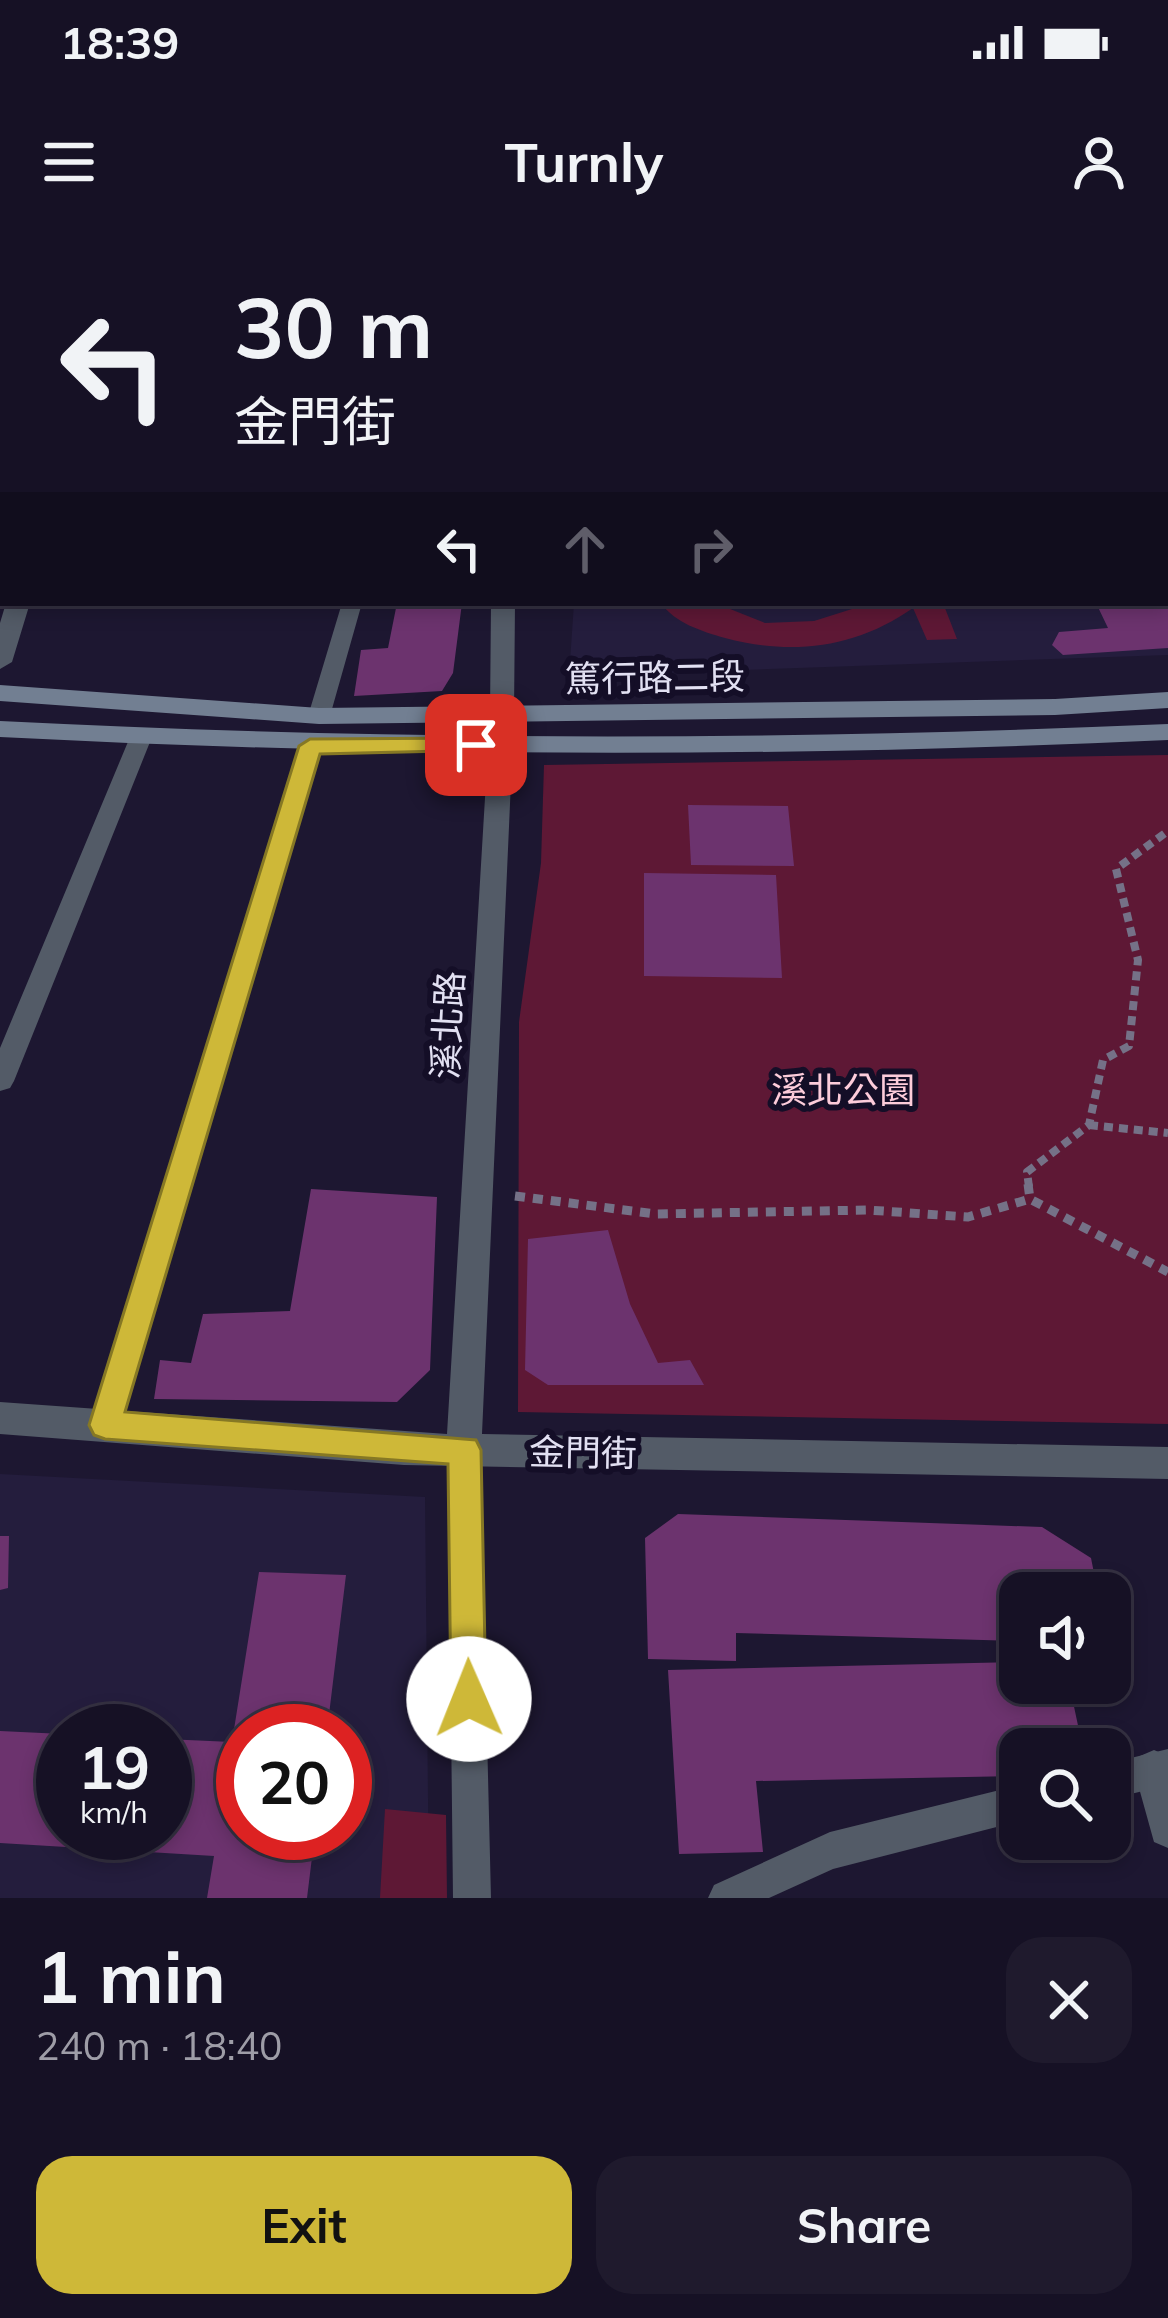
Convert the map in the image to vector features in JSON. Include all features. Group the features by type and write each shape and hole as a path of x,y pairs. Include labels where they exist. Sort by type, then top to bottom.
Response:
{"street":[{"path":"0,662 19,606"},
{"name":"溪北路","path":"464,1450 501,730 503,606"},
{"name":"篤行路二段","path":"0,693 501,730 1020,740 1168,732"},
{"name":"篤行路二段","path":"0,729 310,746 501,730 1168,700"},
{"name":"金門街","path":"0,1418 464,1450 1168,1463"},
{"path":"1161,1768 1168,1828"}],"lane":[{"path":"319,716 351,606"},
{"path":"0,1081 141,737"},
{"path":"105,1425 310,746"},
{"path":"464,1450 472,1898"},
{"path":"1131,1776 1161,1768"},
{"path":"727,1898 830,1851 999,1808"}],"path":[{"path":"1030,1199 1027,1172 1089,1125 1103,1060 1129,1046 1138,959 1116,869 1168,831"},
{"path":"1089,1125 1168,1133"},
{"path":"478,1190 656,1214 868,1210 968,1217 1030,1199 1168,1272"}],"shaded area":[{"path":"574,606 1168,606 1168,655 569,676"},
{"path":"0,1474 425,1497 429,1898 0,1898"}],"green space":[{"path":"664,606 722,606 765,623 814,621 862,606 944,606 957,639 927,640 913,608 846,640 799,647 725,638 674,616"},
{"name":"溪北公園","path":"1168,755 1168,1424 518,1412 519,1022 541,863 544,765"},
{"path":"385,1809 446,1815 447,1898 380,1898"}],"building":[{"path":"396,606 462,606 453,673 442,691 354,696 361,650 388,648"},
{"path":"1097,606 1168,606 1168,648 1063,655 1052,645 1059,632 1108,628"},
{"path":"688,805 788,806 794,866 691,865"},
{"path":"644,873 776,875 782,978 644,976"},
{"path":"311,1189 437,1197 430,1370 397,1402 154,1399 160,1360 191,1363 203,1314 290,1311"},
{"path":"608,1230 630,1304 658,1363 690,1360 704,1385 548,1385 525,1370 528,1239"},
{"path":"678,1514 1042,1527 1091,1558 1094,1572 999,1572 999,1640 736,1633 736,1661 648,1659 645,1538"},
{"path":"0,1536 9,1536 8,1588 0,1590"},
{"path":"259,1572 346,1575 330,1704 238,1704"},
{"path":"999,1662 999,1704 1073,1704 1079,1728 999,1728 999,1776 756,1781 763,1852 679,1854 668,1670"},
{"path":"0,1731 36,1733 36,1845 0,1843"},
{"path":"192,1740 216,1741 216,1860 312,1860 307,1898 207,1898 214,1856 192,1855"}],"route":[{"path":"469,1699 464,1450 105,1425 310,746 476,745"}]}
